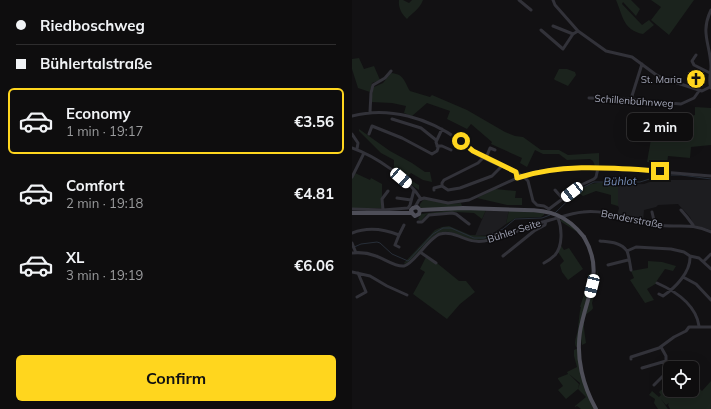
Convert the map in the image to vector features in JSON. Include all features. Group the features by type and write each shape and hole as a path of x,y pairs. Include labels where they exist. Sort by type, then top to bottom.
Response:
{"main road":[{"path":"352,213 463,208 544,211 562,216 572,224 584,237 592,255 594,276 582,322 580,354 583,378 596,409"}],"street":[{"path":"519,0 531,10"},
{"path":"553,0 578,31 606,51 632,56 662,78 698,91 704,91 711,87 711,59 705,31 706,21 711,10"},
{"path":"553,26 573,34"},
{"path":"541,30 562,49 573,34 578,31"},
{"path":"696,55 692,61 694,65 711,74"},
{"path":"631,99 642,64"},
{"path":"370,112 373,85 382,80 391,71"},
{"name":"Schillenbühnweg","path":"589,98 631,99 681,104 694,98 698,91"},
{"path":"352,116 370,112 406,115 426,122 455,137 485,158 503,165 523,176 528,181 533,201 537,205 544,206 548,209"},
{"path":"392,119 421,128 436,140"},
{"path":"369,134 372,126 402,138 431,154 436,153 436,140 442,130"},
{"path":"352,134 358,142 356,149"},
{"path":"437,146 451,150"},
{"path":"352,148 388,167 414,190 420,200"},
{"path":"442,186 444,180 485,158 490,148 494,150"},
{"path":"352,177 364,153"},
{"path":"434,190 434,188 442,186 448,190 460,188 492,176 503,165"},
{"path":"420,200 426,198 448,203 462,202 517,178 539,171 558,168 660,171 711,176"},
{"path":"503,256 534,231 545,225 547,218 545,212 581,184 594,179 598,168"},
{"path":"516,172 517,178"},
{"path":"352,209 383,210 408,208 412,200 414,190"},
{"path":"555,190 563,199"},
{"path":"383,210 382,199 384,194 388,191"},
{"path":"396,198 412,200"},
{"path":"420,200 414,219 418,222 422,222 431,214 452,213 456,214 469,224"},
{"path":"681,210 693,225 711,232"},
{"name":"Benderstraße","path":"572,214 596,212 655,225 693,225"},
{"path":"652,212 655,225"},
{"name":"Bühler Seite","path":"353,248 396,265 404,266 410,263 436,236 442,234 456,234 467,240 483,241 516,232 547,218 558,218 572,214"},
{"path":"544,263 556,254 558,248 561,233 558,218"},
{"path":"399,247 395,245 404,225"},
{"path":"352,233 360,230 384,230 399,235"},
{"path":"600,241 617,244 627,251 631,270"},
{"path":"627,251 636,247 664,248 680,251 704,261 711,269"},
{"path":"420,252 436,263"},
{"path":"704,261 711,254"},
{"path":"659,294 663,296 683,277 689,263 690,256"},
{"path":"608,265 628,260"},
{"path":"352,272 374,278 407,295"},
{"path":"357,297 366,292 358,273"},
{"path":"683,277 696,284 711,300"},
{"path":"657,283 671,290 685,301 694,311 699,326"},
{"path":"631,359 631,357 661,347 674,337 686,331 689,326 711,327"},
{"path":"661,347 665,353 666,361"},
{"path":"642,368 663,362"},
{"path":"654,385 663,376"}],"shaded area":[{"path":"399,0 409,3 412,0 423,0 418,9 407,19 401,11"},
{"path":"616,0 631,0 640,9 636,16 623,2 622,4 642,25 649,20 654,25 643,34 631,29 622,17"},
{"path":"651,0 694,0 669,35 651,20 661,7"},
{"path":"359,58 364,69 374,66 380,80 372,83 370,92 358,88 352,69 352,59"},
{"path":"559,69 567,69 575,72 576,75 568,86 554,79"},
{"path":"391,73 401,76 410,91 430,97 432,95 467,110 505,132 523,137 541,150 559,150 568,155 599,153 599,166 595,166 593,161 590,159 567,160 559,154 543,154 535,150 527,167 520,163 522,158 491,144 492,142 471,124 467,129 447,119 450,111 427,103 412,116 404,113 406,106 392,103 371,102 374,87 383,83"},
{"path":"695,107 711,108 711,145 691,147 690,158 668,156 667,164 647,162 651,139 640,138 670,114 690,113 690,116 695,115"},
{"path":"359,129 390,151 425,172 430,172 432,182 423,180 411,173 409,175 413,181 419,185 419,190 410,184 394,170 394,160 381,153 359,131"},
{"path":"355,173 370,180 371,178 382,184 382,208 352,208 352,178"},
{"path":"661,178 661,180 711,180 711,230 694,225 690,217 678,204 658,205 656,207 644,210 643,222 617,216 619,208 618,185 644,184"},
{"path":"594,183 635,183 635,185 618,185 618,206 611,204 611,195 596,191 583,196 580,194 572,201 570,199 580,190"},
{"path":"495,189 516,191 515,198 522,198 522,205 507,205 477,198"},
{"path":"424,199 449,204 461,203 462,206 423,209 420,207 420,204"},
{"path":"458,209 486,210 482,219 474,213 455,212 429,214 426,215 421,221 418,219 421,214"},
{"path":"486,210 509,210 506,224 491,235 475,236"},
{"path":"509,210 544,213 544,215 541,217 516,218 506,224"},
{"path":"561,219 568,223 583,237 586,244 579,234 560,221"},
{"path":"449,226 470,235 488,236 489,238 472,240 451,232 440,233 435,235 410,261 405,264 404,263 435,230"},
{"path":"560,244 564,250 569,248 583,269 568,280 562,272 560,265 564,261 558,252"},
{"path":"426,257 432,259 459,281 466,281 475,292 460,304 447,319 413,294 425,272 420,269"},
{"path":"648,261 662,262 676,266 673,271 665,269 656,282 657,283 647,289 654,300 645,303 630,280 634,278 631,271 648,268"},
{"path":"598,270 598,281 592,303 593,308 586,315 584,322 586,343 582,345 581,339 583,322"},
{"path":"592,273 589,293 581,320 578,346 576,347 575,342 578,331 580,307 589,279 587,275"},
{"path":"578,348 579,366 595,409 581,409 577,406 575,407 586,397 578,389 566,399 558,390 563,386 558,378 568,374 567,372 577,367 574,350","holes":["569,374 580,383 578,389 579,384"]},
{"path":"711,381 711,409 670,409 668,405 669,403 666,405 661,399 668,409 658,409 654,403 655,399 649,395 652,391 659,397 661,395 659,392 663,388 663,397 699,397 699,388 702,391"}],"waterway":[{"name":"Bühlot","path":"555,213 580,189 594,182 640,182 667,175 681,175 711,179"},
{"name":"Bühlot","path":"352,248 361,244 377,242 392,254 408,261 433,234 443,228 451,228 474,238 484,238 503,229 515,219 542,218 550,215"}],"place":[{"name":"St. Maria","path":"696,79"}],"route":[{"path":"461,141 473,151 516,172 517,178 536,172 558,168 660,171"}]}
